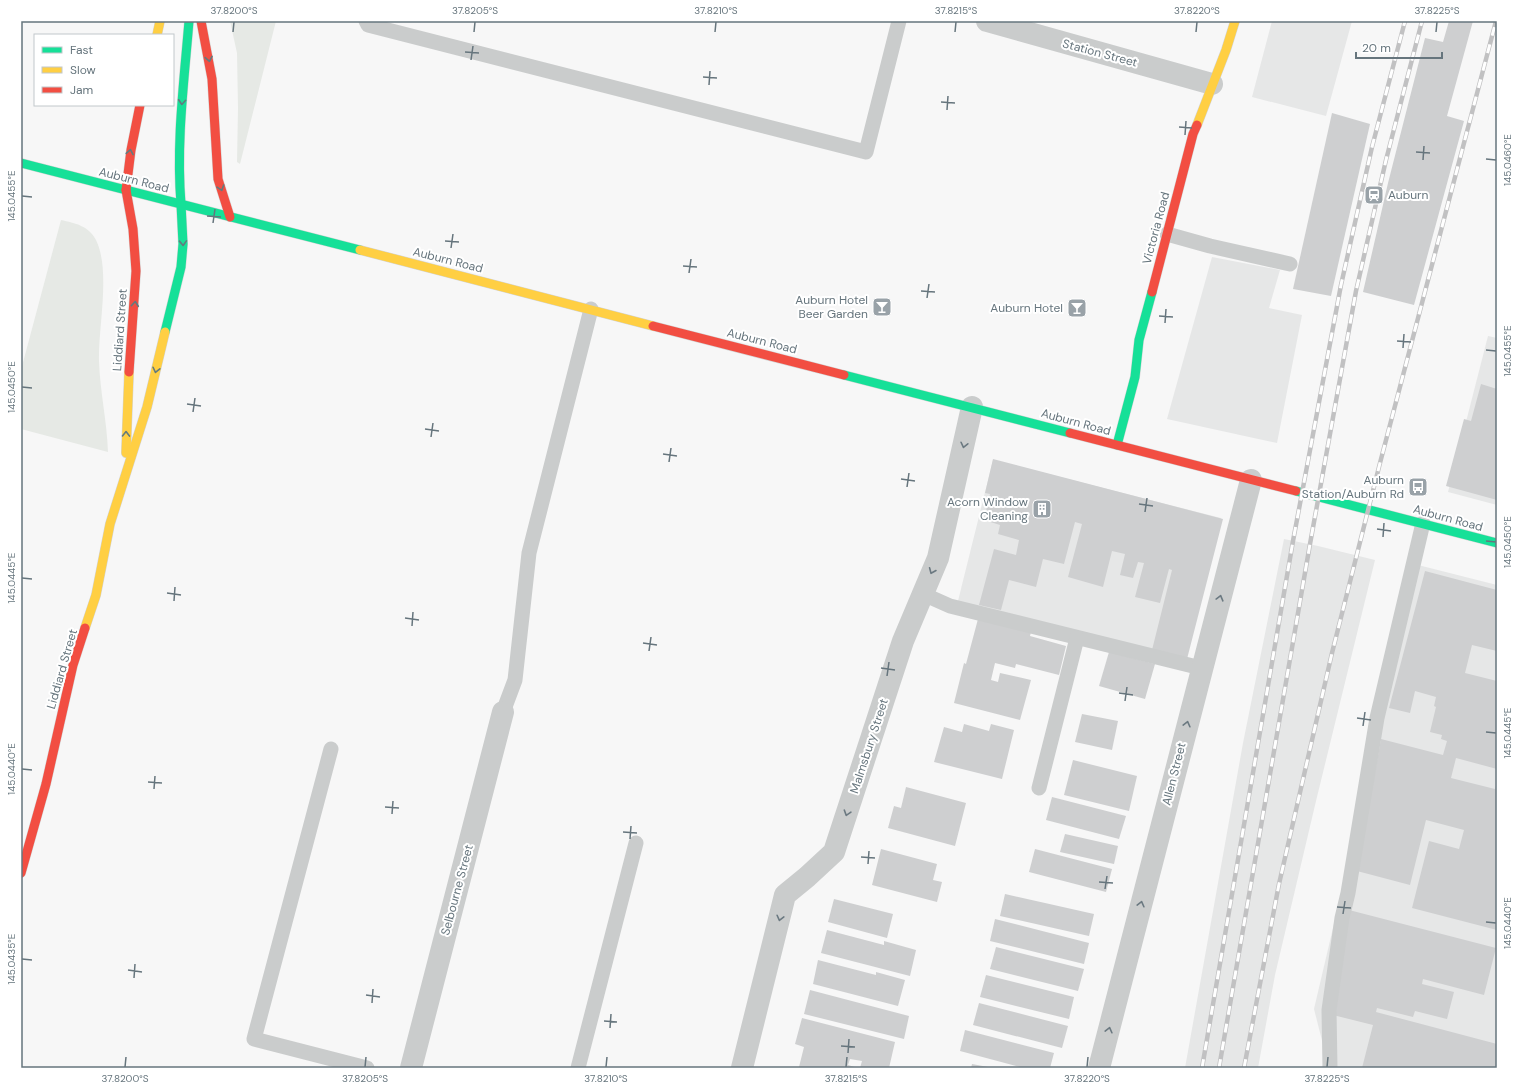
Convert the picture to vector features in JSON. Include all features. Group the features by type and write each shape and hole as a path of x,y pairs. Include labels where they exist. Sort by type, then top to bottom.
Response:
{"main road":[{"path":"157,34 160,21"},
{"name":"Liddiard Street","path":"21,873 46,784 73,665 96,595 110,524 140,433 181,267 183,244 178,179 189,21"},
{"path":"201,21 212,79 218,179 230,216"},
{"name":"Victoria Road","path":"1117,445 1135,377 1139,340 1193,134 1226,50 1235,21"},
{"name":"Liddiard Street","path":"126,473 127,404 136,296 133,229 126,190 131,150 140,106"},
{"name":"Auburn Road","path":"21,163 1497,543"}],"street":[{"name":"Station Street","path":"987,21 1212,84"},
{"name":"Malmsbury Street","path":"742,1068 786,895 808,878 834,852 904,641 938,558 972,408"},
{"name":"Allen Street","path":"1099,1068 1201,668 1251,480"},
{"name":"Selbourne Street","path":"411,1068 504,712"}],"lane":[{"path":"366,21 368,25 866,152 899,21"},
{"path":"1167,234 1210,246 1290,264"},
{"path":"504,712 515,680 529,553 591,309"},
{"path":"1330,1068 1330,1010 1342,918 1348,894 1377,718 1423,523"},
{"path":"923,594 950,606 1201,668"},
{"path":"1039,788 1077,638"},
{"path":"331,749 254,1039 367,1068"},
{"path":"578,1068 636,843"}],"shaded area":[{"path":"230,21 276,21 240,164 237,162 237,53"},
{"path":"1272,21 1352,21 1326,116 1252,97"},
{"path":"61,220 76,224 90,231 96,240 103,267 103,299 99,361 108,452 21,429 21,370"},
{"path":"1212,257 1280,270 1269,308 1302,315 1277,443 1167,419"},
{"path":"1488,336 1497,338 1497,505 1448,492"},
{"path":"993,460 1221,518 1184,659 958,601"},
{"path":"1284,539 1375,560 1275,975 1258,1068 1185,1068 1243,743"},
{"path":"1418,565 1497,585 1497,1068 1329,1068 1314,1009"}],"building":[{"path":"1449,21 1473,21 1447,116 1464,121 1414,305 1363,292 1388,183 1425,38 1443,42"},
{"path":"1332,113 1370,124 1331,296 1293,289"},
{"path":"1481,384 1497,389 1497,500 1446,486 1464,419 1471,421"},
{"path":"993,459 1223,519 1187,659 1152,650 1172,570 1169,569 1160,603 1135,597 1144,563 1138,562 1133,578 1120,575 1125,554 1112,551 1103,587 1068,577 1082,524 1075,522 1064,564 1043,559 1036,587 1009,580 1001,610 979,605 994,549 1016,555 1019,540 998,534 1000,525 984,520 990,494 985,493"},
{"path":"1425,571 1497,590 1497,651 1472,645 1465,673 1497,681 1497,769 1456,758 1451,778 1495,789 1497,782 1497,930 1412,908 1429,841 1459,849 1464,830 1426,820 1410,885 1357,871 1381,739 1443,755 1447,741 1441,739 1442,735 1430,732 1436,707 1434,706 1436,697 1415,691 1410,713 1389,708"},
{"path":"978,619 1031,632 1030,636 1066,646 1059,675 1016,664 1015,668 995,663 991,680 998,682 1000,673 1031,680 1020,720 954,703 964,663 966,664"},
{"path":"1109,652 1155,664 1145,699 1099,686"},
{"path":"1082,714 1118,721 1112,750 1075,742"},
{"path":"964,724 989,731 991,724 1014,730 1002,779 934,762 944,727 962,732"},
{"path":"1073,760 1137,776 1129,811 1064,795"},
{"path":"906,787 966,803 955,846 888,828 894,806 901,808"},
{"path":"1052,797 1126,816 1119,839 1046,820"},
{"path":"1065,834 1118,846 1114,864 1060,852"},
{"path":"881,849 937,864 933,880 942,882 937,902 872,885"},
{"path":"1035,849 1112,869 1106,892 1029,872"},
{"path":"1005,894 1094,914 1089,936 1000,916"},
{"path":"834,899 893,914 887,938 828,922"},
{"path":"1349,910 1496,948 1484,995 1423,979 1422,984 1454,992 1447,1019 1415,1011 1413,1017 1377,1008 1376,1012 1497,1044 1496,1068 1362,1068 1373,1025 1333,1015"},
{"path":"995,919 1089,943 1084,964 990,941"},
{"path":"827,930 884,945 884,941 916,950 910,976 821,953"},
{"path":"996,947 1084,969 1078,991 990,969"},
{"path":"818,960 876,975 876,972 905,980 898,1006 813,984"},
{"path":"986,975 1074,997 1069,1019 980,997"},
{"path":"810,990 909,1016 904,1039 804,1014"},
{"path":"979,1003 1068,1026 1062,1048 973,1025"},
{"path":"802,1018 895,1042 889,1068 860,1068 862,1061 850,1059 848,1065 858,1068 799,1067 804,1047 795,1044"},
{"path":"965,1030 1054,1053 1050,1068 1024,1068 960,1051"},
{"path":"972,1064 988,1067 988,1068 971,1068"}],"railway":[{"path":"1202,1068 1293,541 1341,285 1372,147 1405,21"},
{"path":"1219,1068 1310,544 1356,291 1386,160 1422,21"},
{"path":"1244,1068 1279,884 1332,653 1380,463 1496,21"}],"traffic: fast":[{"path":"181,204 179,158 180,135 189,21"},
{"path":"21,163 360,250"},
{"path":"165,332 181,267 183,244 181,204"},
{"path":"1117,445 1135,377 1139,340 1152,292"},
{"path":"844,375 1070,433"},
{"path":"1296,491 1497,543"}],"traffic: slow":[{"path":"157,34 160,21"},
{"path":"1197,125 1226,50 1235,21"},
{"path":"360,250 653,326"},
{"path":"85,628 96,595 110,524 147,407 165,332"},
{"path":"126,453 129,372"}],"traffic: jam":[{"path":"201,21 212,79 218,179 230,217"},
{"path":"126,190 131,150 140,106"},
{"path":"1152,292 1193,134 1197,125"},
{"path":"126,190 133,229 136,271 129,372"},
{"path":"653,326 844,375"},
{"path":"1070,433 1296,491"},
{"path":"21,873 46,784 73,665 85,628"}],"place":[{"name":"Auburn","path":"1374,195"},
{"name":"Auburn Hotel Beer Garden","path":"882,307"},
{"name":"Auburn Hotel","path":"1077,308"},
{"name":"Auburn Station/Auburn Rd","path":"1418,487"},
{"name":"Acorn Window Cleaning","path":"1042,509"}]}
